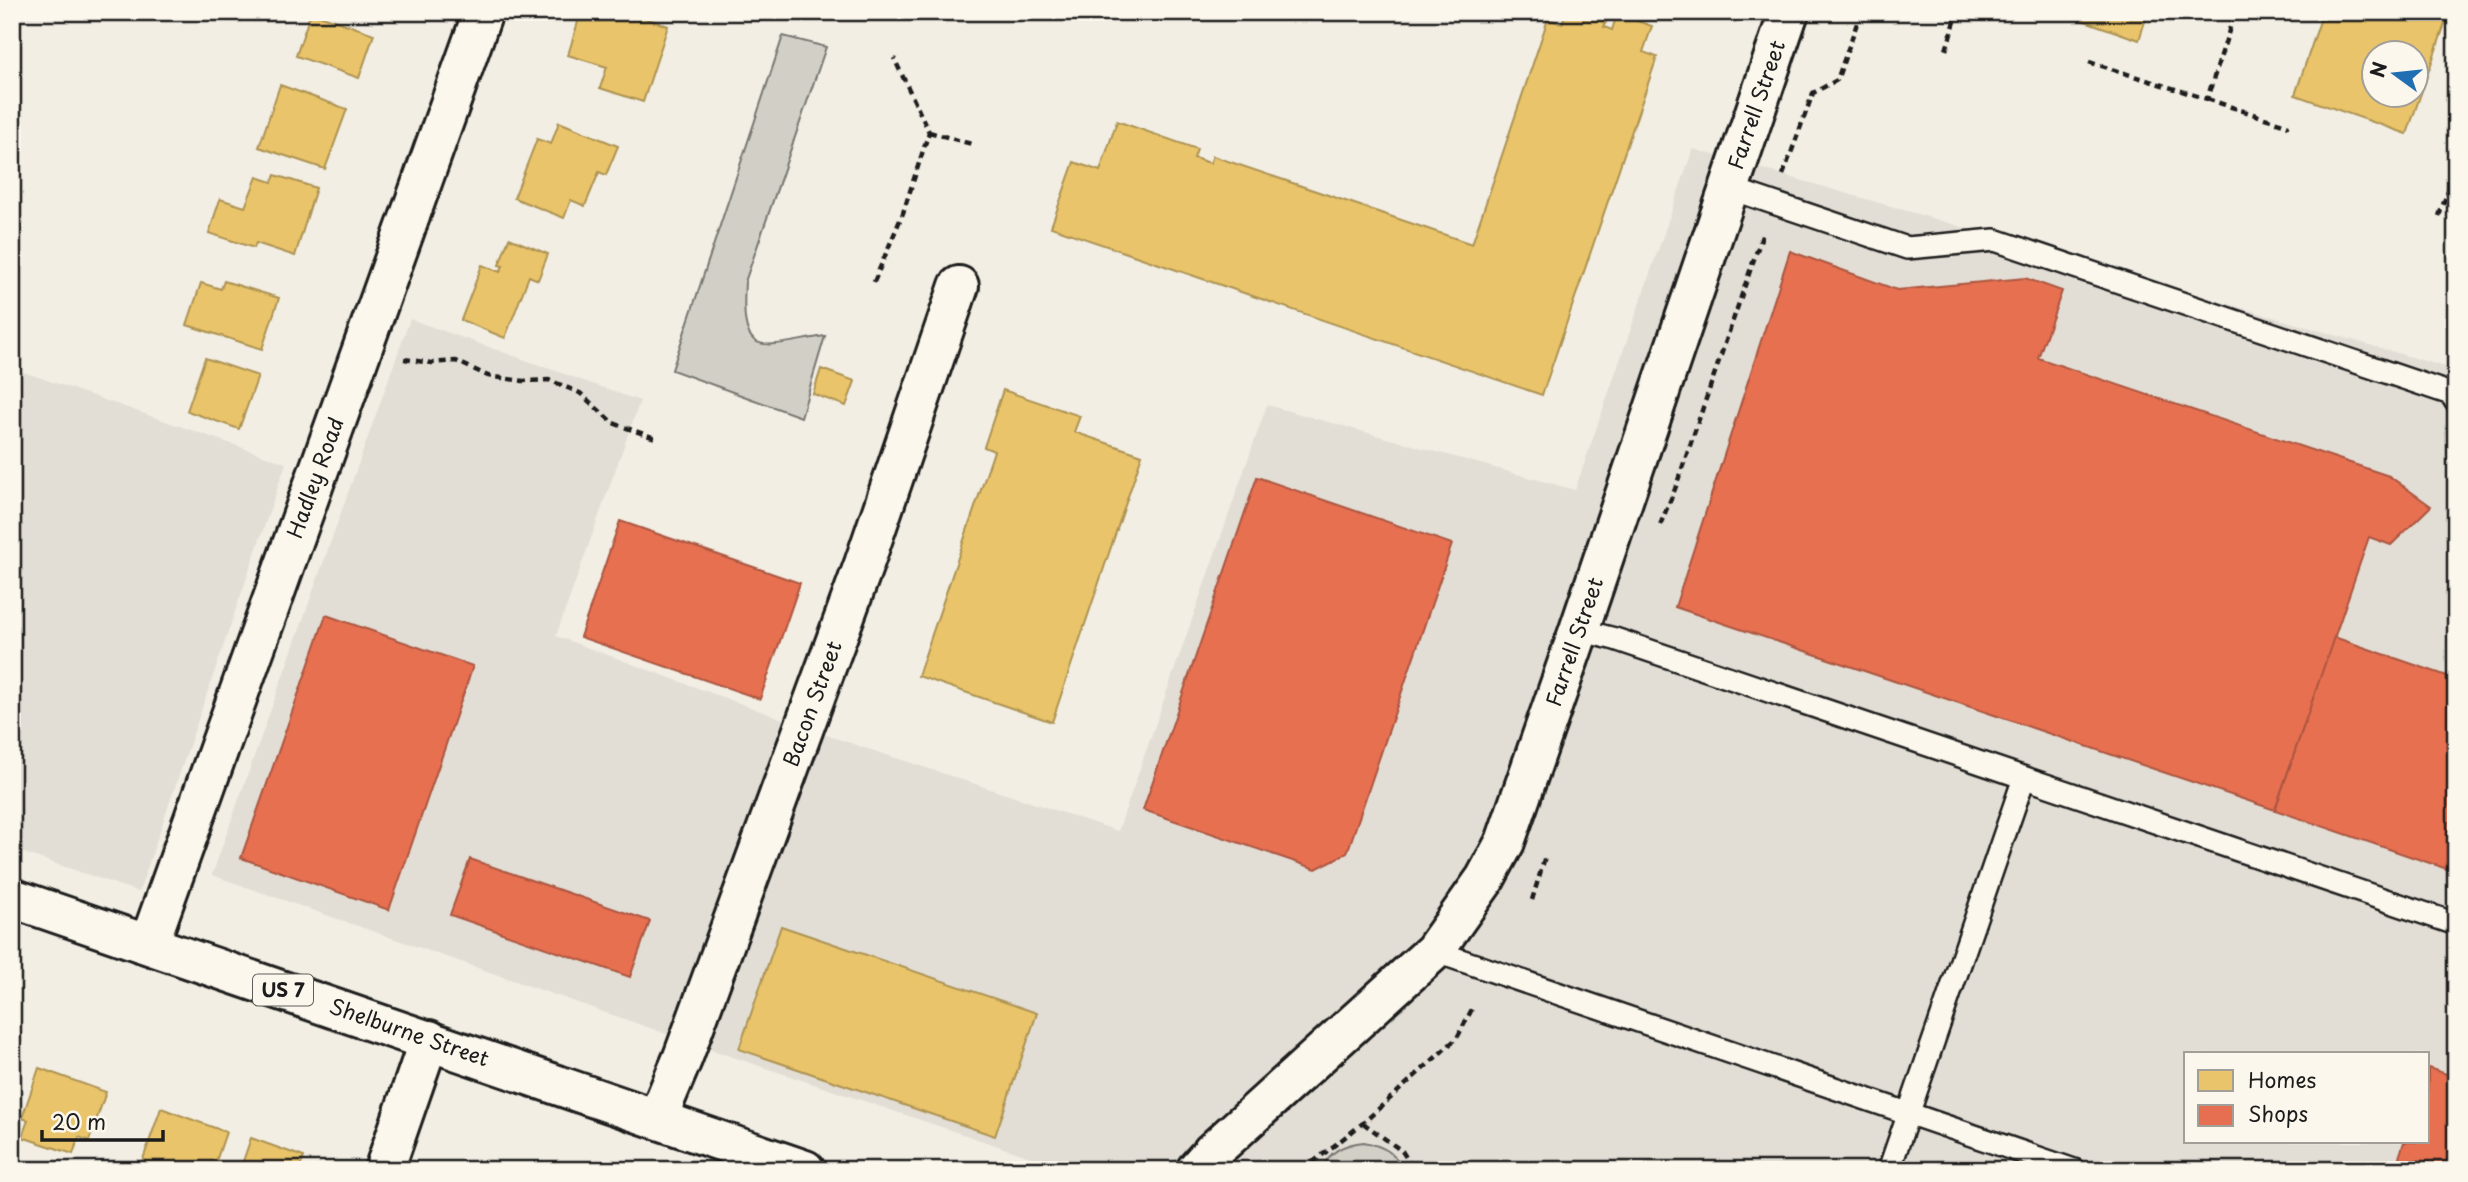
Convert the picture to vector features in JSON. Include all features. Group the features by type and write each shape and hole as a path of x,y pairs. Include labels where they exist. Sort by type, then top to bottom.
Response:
{"street":[{"name":"Hadley Road","path":"149,944 483,12"},
{"name":"Farrell Street","path":"1196,1170 1212,1152 1434,951 1485,879 1505,842 1788,12"},
{"name":"Bacon Street","path":"657,1119 683,1057 864,564 959,286"},
{"name":"Shelburne Street","path":"12,898 805,1170"},
{"path":"384,1170 429,1040"}],"lane":[{"path":"1728,188 1907,248 1995,240 2451,394 2456,402"},
{"path":"1579,630 1615,639 2456,925"},
{"path":"1889,1170 2024,778"},
{"path":"1434,951 2074,1170"}],"path":[{"path":"1655,537 1675,489 1812,93 1837,80 1861,12"},
{"path":"1946,50 1958,12"},
{"path":"2207,99 2235,12"},
{"path":"874,282 903,213 929,132 894,58"},
{"path":"2089,62 2289,126"},
{"path":"929,132 975,145"},
{"path":"2439,216 2456,168"},
{"path":"404,359 432,363 456,361 488,376 523,381 549,380 580,393 613,423 658,439"},
{"path":"1303,1170 1363,1123 1457,1038 1472,1009"},
{"path":"1363,1123 1402,1151 1414,1170"}],"shaded area":[{"path":"783,36 826,47 745,282 744,308 746,326 751,337 759,343 784,343 825,336 801,417 672,370"},
{"path":"1693,149 2456,370 2456,1170 1069,1170 724,1054 212,875 410,319 640,401 556,636 826,735 1118,831 1267,405 1575,490"},
{"path":"12,368 286,463 139,892 12,849"},
{"path":"1364,1142 1388,1151 1403,1170 1321,1170 1328,1158 1338,1150"}],"building: Homes":[{"path":"311,12 374,34 359,78 296,56"},
{"path":"581,12 627,12 668,26 643,102 600,88 607,67 568,55"},
{"path":"1566,12 1577,12 1606,22 1604,27 1612,30 1617,14 1652,26 1643,52 1657,57 1542,395 1051,227 1074,162 1100,171 1117,121 1197,149 1194,158 1210,163 1213,156 1472,244 1548,19 1562,24"},
{"path":"2059,12 2148,12 2139,40"},
{"path":"2323,12 2449,12 2430,67 2430,38 2360,38 2360,108 2416,108 2407,134 2295,95"},
{"path":"280,85 347,109 325,169 259,147"},
{"path":"559,122 618,146 606,175 599,172 585,206 571,200 564,218 514,198 537,139 551,144"},
{"path":"275,175 316,188 295,256 256,243 254,248 209,233 220,199 245,207 257,177 272,182"},
{"path":"509,238 548,254 538,280 529,276 505,338 461,320 482,265 500,272 503,266 499,265"},
{"path":"224,281 279,298 262,349 187,325 201,283 221,289"},
{"path":"205,358 258,376 239,429 187,411"},
{"path":"821,369 855,381 846,406 813,394"},
{"path":"1003,390 1080,416 1074,432 1142,455 1052,722 918,676 994,451 984,447"},
{"path":"781,926 1037,1013 995,1136 739,1049"},
{"path":"39,1068 106,1092 89,1141 79,1137 73,1154 22,1137 28,1120 22,1118"},
{"path":"161,1108 226,1132 213,1170 155,1170 141,1165"},
{"path":"251,1138 304,1157 299,1170 240,1170"}],"building: Shops":[{"path":"1790,251 1897,290 2025,278 2062,291 2038,358 2389,476 2431,506 2391,545 2369,537 2275,810 1675,607"},
{"path":"1257,477 1452,544 1347,853 1316,869 1143,810"},
{"path":"620,521 800,583 760,699 580,637"},
{"path":"326,615 473,666 389,910 241,858"},
{"path":"2334,637 2456,679 2456,872 2275,810"},
{"path":"470,859 650,921 630,977 450,915"},
{"path":"2430,1069 2456,1077 2456,1170 2395,1170 2403,1144 2430,1144"}]}
